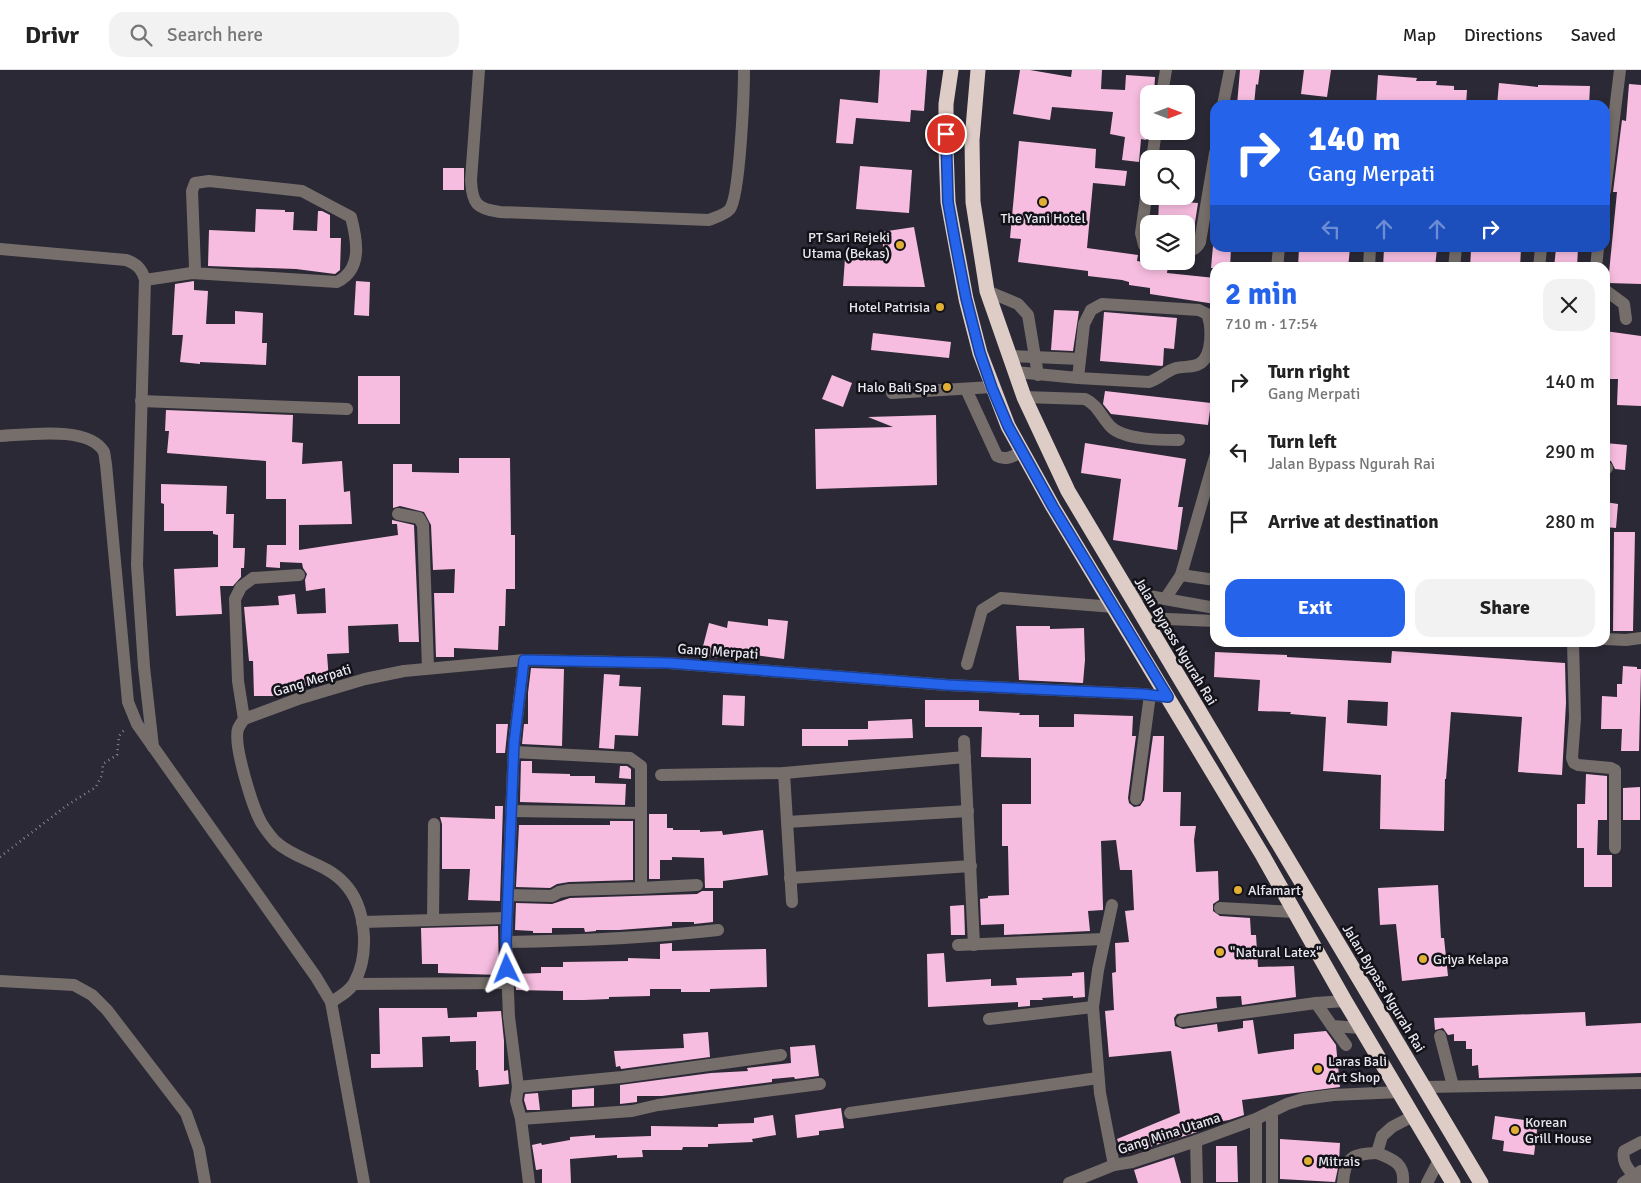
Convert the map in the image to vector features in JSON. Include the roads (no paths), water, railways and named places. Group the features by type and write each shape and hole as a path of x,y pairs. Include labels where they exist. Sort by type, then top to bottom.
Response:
{"highway":[{"path":"951,70 946,104 948,202 966,298 980,353 1008,426 1053,507 1263,856 1345,1001 1453,1183"},
{"name":"Jalan Bypass Ngurah Rai","path":"978,70 972,140 974,202 987,291 1024,397 1068,491 1482,1183"},
{"path":"1263,856 1279,845"}],"street":[{"path":"479,70 471,180 472,195 477,205 487,210 500,212 710,220 721,216 730,209 735,192 743,104 744,70"},
{"path":"1164,85 1166,70"},
{"path":"1225,100 1230,70"},
{"path":"1610,132 1620,70"},
{"path":"145,280 192,273 337,282 345,278 358,251 351,217 302,191 209,180 195,183 192,191 195,268 192,273"},
{"path":"1195,249 1200,242 1210,183"},
{"path":"0,249 126,260 138,267 145,280 137,565 144,667 154,747"},
{"path":"987,291 1018,304 1028,315 1038,374"},
{"path":"1610,294 1624,304 1626,319"},
{"path":"1015,372 1078,378 1149,382 1157,380 1176,368 1190,367 1201,363 1206,357 1210,342 1210,322 1207,314 1198,310 1102,304 1091,310 1084,324 1078,378"},
{"path":"1009,356 1080,359"},
{"path":"892,393 992,388"},
{"path":"966,389 997,456 1002,459 1022,452"},
{"path":"1024,397 1085,399 1094,403 1113,429 1124,434 1152,439 1180,440"},
{"path":"141,401 347,409"},
{"path":"0,436 69,434 83,436 96,444 104,452 128,702 137,724 316,977 331,1002 364,1183"},
{"path":"1165,600 1181,575 1210,488"},
{"path":"398,514 419,518 423,525 428,668"},
{"path":"299,575 253,578 241,587 235,600 238,681 244,719 238,729 238,747 242,768 262,823 276,842 336,875 344,882 356,900 362,922 364,942 362,959 354,984 344,995 331,1002"},
{"path":"1181,575 1210,579"},
{"path":"1128,592 1210,607"},
{"path":"967,664 982,610 1001,598 1114,607"},
{"path":"1144,618 1210,621"},
{"path":"1610,640 1641,638"},
{"path":"1573,647 1575,718 1572,758 1574,763 1578,765 1615,770 1615,848"},
{"path":"524,660 514,752 506,942 509,1017 518,1087 516,1101 521,1119 529,1183"},
{"name":"Gang Merpati","path":"244,719 298,699 365,679 428,668 524,660 668,663 948,685 1168,697"},
{"path":"1136,799 1150,695"},
{"path":"964,740 974,944"},
{"path":"514,752 630,758 641,766 641,888"},
{"path":"661,775 784,774 965,757"},
{"path":"784,774 792,902"},
{"path":"512,811 641,813"},
{"path":"787,822 968,811"},
{"path":"433,920 434,824"},
{"path":"790,878 970,866"},
{"path":"508,895 552,896 569,890 697,885"},
{"name":"Gang Mina Utama","path":"1112,905 1098,970 1093,1007 1098,1078 1104,1121 1114,1165 1132,1162 1196,1141 1303,1099 1317,1096 1400,1092"},
{"path":"1220,908 1294,912"},
{"path":"362,922 507,918"},
{"path":"506,942 556,942 718,930"},
{"path":"958,945 1104,939"},
{"path":"0,981 74,985 92,995 107,1010 186,1113 198,1149 205,1183"},
{"path":"354,984 507,982"},
{"path":"1182,1021 1316,1003 1345,1001"},
{"path":"1316,1003 1346,1045"},
{"path":"989,1019 1093,1007"},
{"path":"1332,1026 1361,1028"},
{"path":"1440,1036 1453,1086"},
{"path":"518,1087 622,1077 781,1055"},
{"path":"850,1113 1098,1078"},
{"path":"1425,1087 1641,1083"},
{"path":"521,1119 636,1111 658,1105 820,1084"},
{"path":"1272,1111 1272,1183"},
{"path":"1377,1153 1382,1136 1392,1127 1413,1116"},
{"path":"1256,1119 1256,1183"},
{"path":"1196,1141 1197,1183"},
{"path":"1623,1183 1638,1177 1624,1164 1624,1151 1641,1142"},
{"path":"1343,1183 1346,1165 1350,1158 1362,1153 1377,1153 1397,1161 1401,1168 1403,1183"},
{"path":"1427,1183 1439,1160"},
{"path":"1069,1183 1114,1165"}],"place":[{"name":"The Yani Hotel","path":"1043,202"},
{"name":"PT Sari Rejeki Utama (Bekas)","path":"900,245"},
{"name":"Hotel Patrisia","path":"940,307"},
{"name":"Halo Bali Spa","path":"947,387"},
{"name":"Alfamart","path":"1238,890"},
{"name":"\"Natural Latex\"","path":"1220,952"},
{"name":"Griya Kelapa","path":"1423,959"},
{"name":"Laras Bali Art Shop","path":"1318,1069"},
{"name":"Korean Grill House","path":"1515,1130"},
{"name":"Mitrais","path":"1308,1161"}]}
